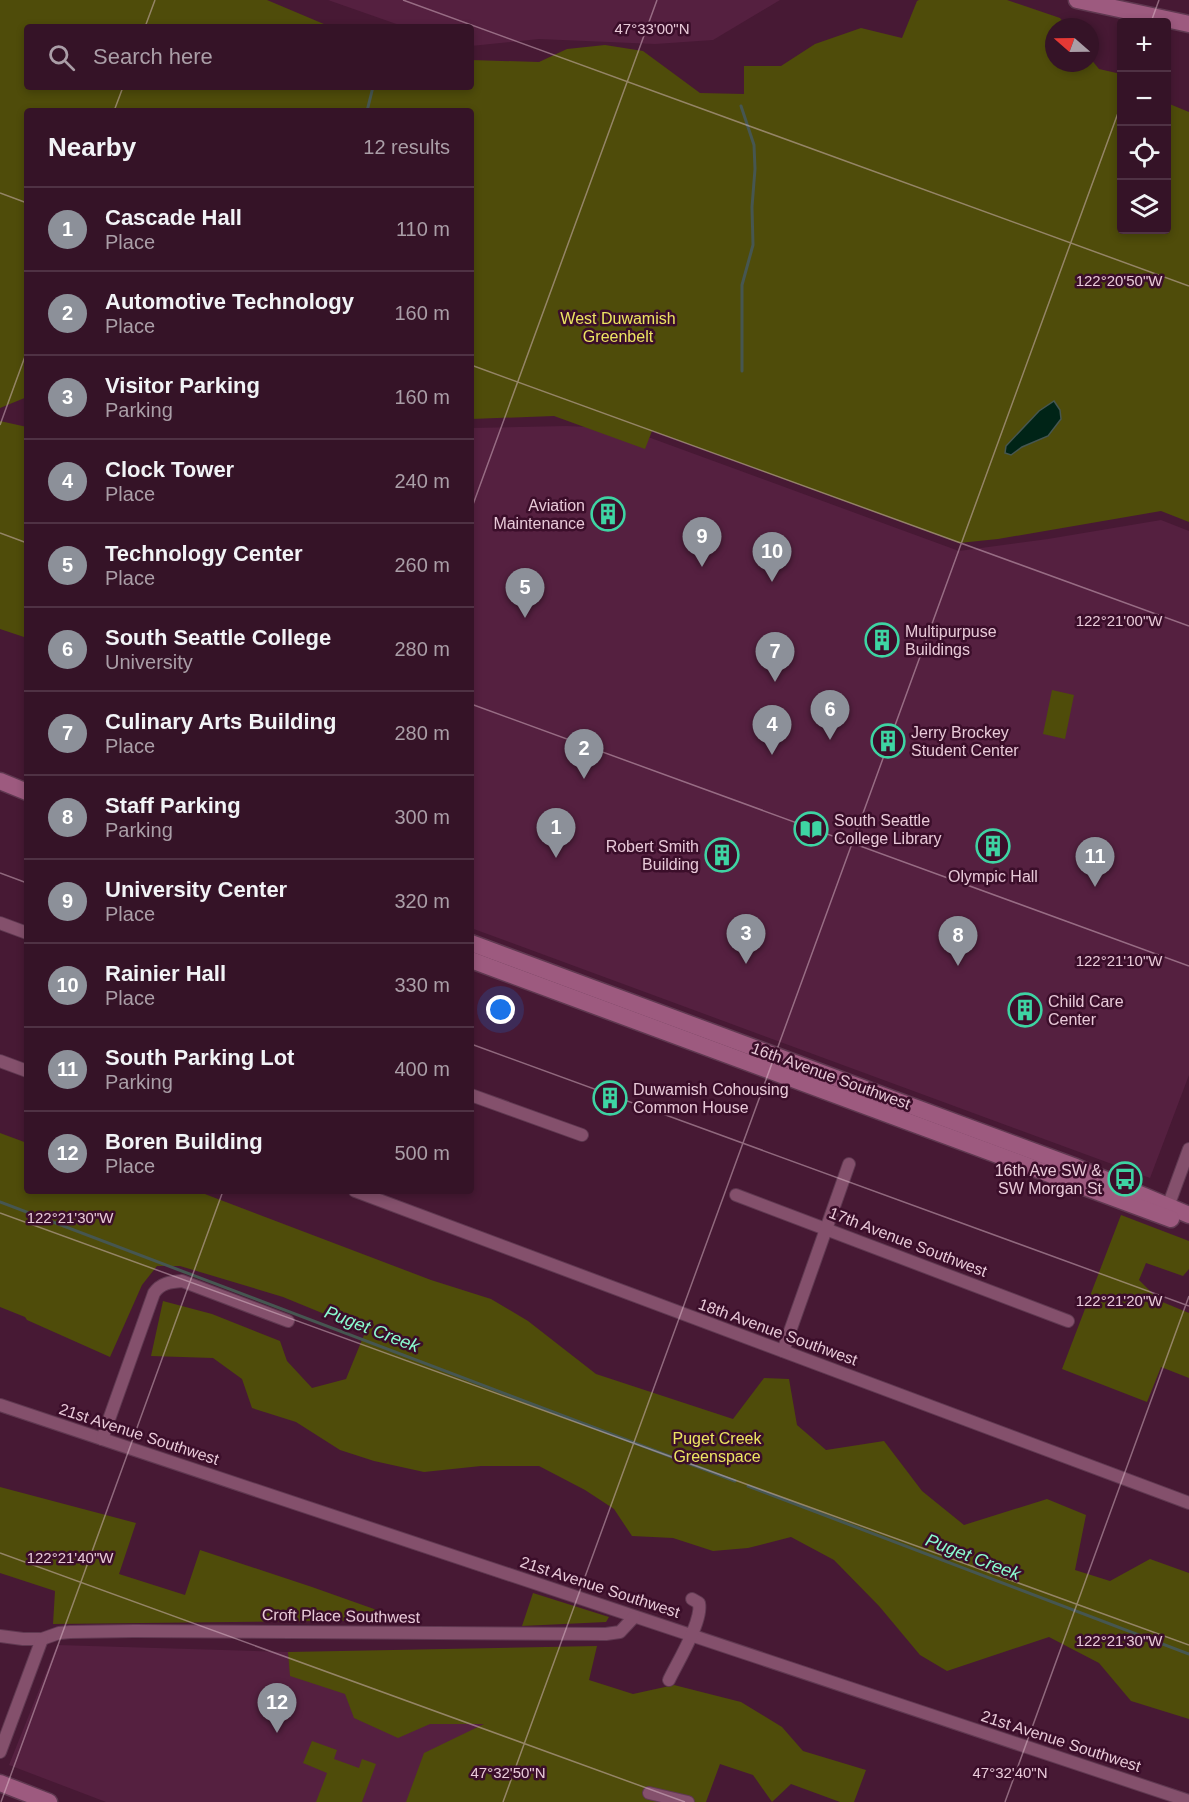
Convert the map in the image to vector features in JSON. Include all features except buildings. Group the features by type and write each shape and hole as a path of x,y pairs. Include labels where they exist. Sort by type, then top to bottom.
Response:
{"street":[{"path":"1077,0 1189,24"},
{"path":"0,782 24,787"},
{"path":"0,923 24,932"},
{"name":"16th Avenue Southwest","path":"474,944 1076,1167 1166,1211 1189,1226"},
{"name":"16th Avenue Southwest","path":"474,961 1166,1211 1189,1215"},
{"path":"0,1061 24,1070"},
{"path":"474,1096 582,1135"},
{"path":"1166,1211 1189,1149"},
{"path":"783,1351 849,1164"},
{"name":"18th Avenue Southwest","path":"363,1194 1189,1503"},
{"name":"17th Avenue Southwest","path":"736,1195 1068,1321"},
{"path":"102,1439 154,1293 159,1287 168,1282 182,1281 288,1322"},
{"name":"21st Avenue Southwest","path":"0,1405 1189,1801"},
{"path":"669,1680 700,1608 699,1603 692,1599"},
{"name":"Croft Place Southwest","path":"0,1636 23,1640 42,1640 59,1633 81,1632 606,1635 620,1632 634,1617"},
{"path":"0,1752 42,1640"},
{"path":"0,1783 49,1802"},
{"path":"649,1793 688,1802"}],"shaded area":[{"path":"328,0 780,0 713,40 655,44 539,39 474,46 474,24 396,24"},
{"path":"1054,401 1060,410 1061,419 1048,436 1022,447 1011,455 1005,453 1006,446 1039,411"},
{"path":"567,426 607,428 648,437 959,551 1161,520 1189,531 1189,1075 1150,1178 474,929 474,428"},
{"path":"57,1645 288,1652 641,1777 659,1802 106,1802 9,1765"}],"green space":[{"name":"West Duwamish Greenbelt","path":"0,0 267,0 324,24 24,24 24,90 474,90 474,60 539,62 567,49 605,45 643,51 700,93 744,94 744,66 781,66 815,44 861,28 902,38 919,0 1007,0 1060,18 1045,18 1045,72 1099,72 1099,69 1117,73 1117,234 1171,234 1171,105 1189,112 1189,522 1161,511 998,539 959,543 652,431 645,449 554,416 474,419 474,108 24,108 24,398 0,408"},
{"path":"0,421 24,426 24,637 0,629"},
{"path":"1052,690 1074,695 1065,739 1043,734"},
{"name":"Puget Creek Greenspace","path":"0,1133 24,1142 24,1194 205,1194 431,1280 491,1299 528,1321 596,1374 733,1419 764,1378 789,1379 797,1425 826,1450 884,1441 922,1491 964,1525 1047,1499 1086,1515 1075,1570 1110,1581 1150,1559 1189,1573 1189,1719 1131,1701 1099,1663 1049,1637 947,1671 920,1655 879,1606 834,1560 791,1537 748,1548 713,1551 673,1538 632,1536 614,1509 585,1490 539,1466 481,1466 424,1472 374,1461 340,1450 296,1422 252,1408 242,1379 213,1358 151,1356 163,1301 212,1314 280,1341 287,1361 312,1388 346,1379 364,1335 344,1322 283,1297 180,1266 157,1266 142,1285 110,1357 0,1307"},
{"path":"1121,1215 1189,1241 1189,1269 1183,1276 1146,1263 1139,1280 1160,1301 1189,1313 1189,1378 1161,1367 1147,1402 1062,1369"},
{"path":"0,1487 136,1523 119,1574 185,1595 200,1550 405,1620 53,1624 55,1591 0,1573"},
{"path":"533,1593 609,1617 606,1622 522,1626"},
{"path":"597,1646 589,1680 633,1694 674,1685 741,1702 782,1727 803,1751 866,1770 854,1802 840,1802 791,1784 772,1802 753,1775 720,1764 706,1802 406,1802 424,1753 484,1724 430,1724 398,1738 354,1718 345,1694 290,1676 288,1652"},
{"path":"312,1741 337,1750 334,1759 359,1768 362,1759 376,1764 362,1802 316,1802 327,1773 303,1763"}],"waterway":[{"path":"368,108 372,90"},
{"path":"741,106 754,145 755,169 752,207 753,245 742,285 742,371"},
{"name":"Puget Creek","path":"0,1202 735,1481"},
{"name":"Puget Creek","path":"748,1486 1189,1654"}],"place":[{"name":"Aviation Maintenance","path":"608,514"},
{"name":"University Center","path":"702,567"},
{"name":"Rainier Hall","path":"772,582"},
{"name":"Technology Center","path":"525,618"},
{"name":"Multipurpuse Buildings","path":"882,640"},
{"name":"Culinary Arts Building","path":"775,682"},
{"name":"South Seattle College","path":"830,740"},
{"name":"Jerry Brockey Student Center","path":"888,741"},
{"name":"Clock Tower","path":"772,755"},
{"name":"Automotive Technology","path":"584,779"},
{"name":"South Seattle College Library","path":"811,829"},
{"name":"Olympic Hall","path":"993,846"},
{"name":"Robert Smith Building","path":"722,855"},
{"name":"Cascade Hall","path":"556,858"},
{"name":"South Parking Lot","path":"1095,887"},
{"name":"Visitor Parking","path":"746,964"},
{"name":"Staff Parking","path":"958,966"},
{"name":"Child Care Center","path":"1025,1010"},
{"name":"Duwamish Cohousing Common House","path":"610,1098"},
{"name":"16th Ave SW & SW Morgan St","path":"1125,1179"},
{"name":"Boren Building","path":"277,1733"}]}
